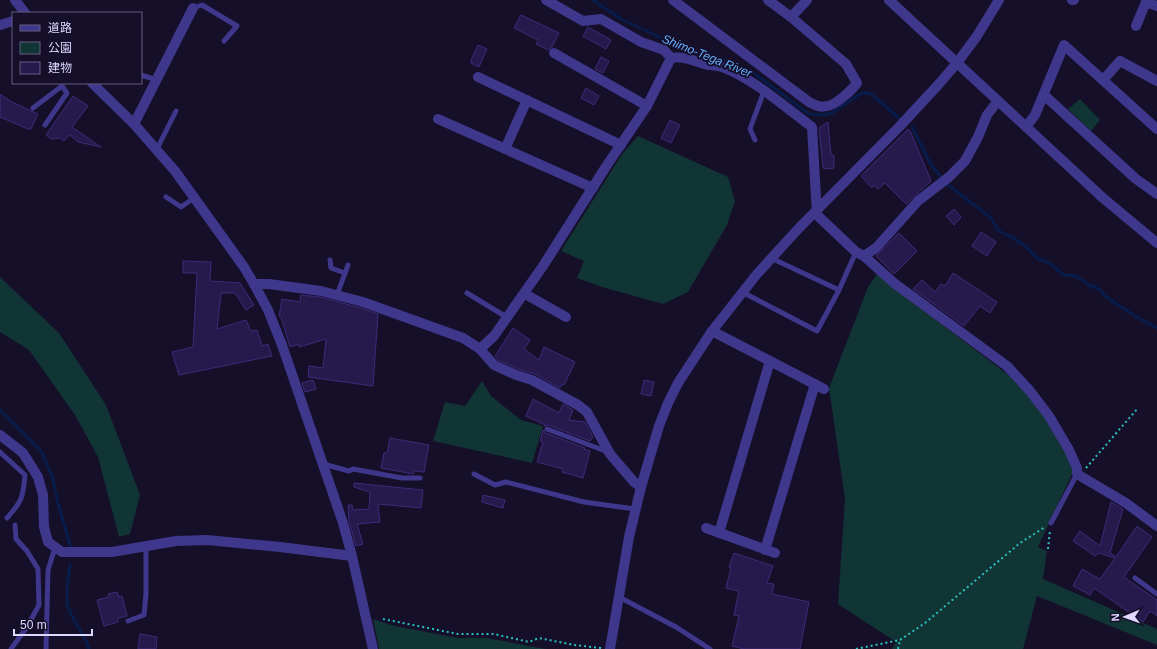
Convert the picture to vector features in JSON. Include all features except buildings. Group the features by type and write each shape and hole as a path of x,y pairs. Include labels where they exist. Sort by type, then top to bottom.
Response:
{"street":[{"path":"15,0 24,12"},
{"path":"546,0 583,21 601,19 641,42 664,50 671,58"},
{"path":"673,0 809,102 819,107 829,106 852,90 857,83 846,64 791,17 768,0"},
{"path":"791,17 807,0"},
{"path":"890,0 1103,198 1157,243"},
{"path":"610,649 635,509 668,403 678,383 712,332 742,292 771,258 817,210 908,119 957,63 977,36 999,0"},
{"path":"1136,26 1146,2 1157,6"},
{"path":"134,124 193,8"},
{"path":"0,25 12,21"},
{"path":"1026,127 1035,115 1064,45 1157,129"},
{"path":"554,53 647,106"},
{"path":"671,58 680,57 721,67 764,91 812,127 817,215 894,283 1007,366 1030,391 1049,416 1069,450 1077,468 1077,474 1126,504 1157,526"},
{"path":"480,349 494,336 525,294 647,106 671,58"},
{"path":"1103,80 1120,62 1157,81"},
{"path":"478,77 621,145"},
{"path":"93,84 134,124 174,170 244,267 268,310 282,345 352,556 373,649"},
{"path":"1044,95 1136,179 1157,194"},
{"path":"505,149 527,100"},
{"path":"860,254 876,248 918,201 945,180 965,161 978,137 987,114 998,101"},
{"path":"438,119 593,188"},
{"path":"254,284 269,284 321,291 337,295 363,302 463,338 480,349 494,365 516,375 532,380 578,405 586,412 610,454 634,482 641,487"},
{"path":"525,294 566,317"},
{"path":"712,332 824,389"},
{"path":"719,533 770,361"},
{"path":"706,528 770,551 815,384"},
{"path":"0,435 23,453 38,477 43,495 44,527 48,542 62,552 112,552 176,542 207,540 352,556"}],"lane":[{"path":"193,8 202,5 237,26 224,41"},
{"path":"142,76 157,80"},
{"path":"33,108 64,85 67,93 45,125"},
{"path":"755,140 750,129 764,91"},
{"path":"157,150 176,111"},
{"path":"166,197 181,207 194,198"},
{"path":"742,292 818,331 860,254"},
{"path":"771,258 839,290"},
{"path":"330,260 331,268 345,273"},
{"path":"337,295 348,265"},
{"path":"467,293 508,318"},
{"path":"547,429 610,454"},
{"path":"0,452 25,475 24,493 20,503 7,518"},
{"path":"322,464 349,471 353,469 402,478 420,478"},
{"path":"474,474 495,485 506,482 584,502 635,509"},
{"path":"1051,523 1077,474"},
{"path":"11,649 27,627 39,605 38,569 27,551 16,539 15,525"},
{"path":"128,621 144,615 146,594 146,547"},
{"path":"46,649 48,570 55,548"},
{"path":"1135,578 1157,594"},
{"path":"619,597 676,626 710,649"}],"path":[{"path":"1077,474 1089,465 1138,408"},
{"path":"1048,549 1051,523"},
{"path":"856,649 900,640 925,622 1020,543 1051,523"},
{"path":"383,619 458,634 494,634 529,642 539,638 574,645 610,649"},
{"path":"898,649 900,640"}],"green space":[{"path":"1080,99 1100,120 1091,131 1068,109"},
{"path":"638,136 728,177 735,201 727,225 688,292 663,304 602,287 577,278 584,261 561,251 622,154"},
{"path":"878,273 898,291 1015,380 1045,417 1062,446 1074,470 1038,547 1047,551 1043,579 1157,629 1157,645 1037,596 1023,649 892,649 896,642 838,604 845,499 829,388 868,287"},
{"path":"0,277 59,333 106,405 140,495 130,534 119,537 98,457 75,415 29,350 0,332"},
{"path":"482,381 491,396 521,420 543,426 532,463 433,441 445,402 465,406"},
{"path":"373,619 395,626 458,638 487,638 546,649 379,649"}],"waterway":[{"name":"Shimo-Tega River","path":"593,0 621,19 685,49 707,53 751,71 809,114 822,115 832,113 860,94 865,93 871,94 899,118"},
{"name":"Shimo-Tega River","path":"912,127 930,163 941,177"},
{"name":"Shimo-Tega River","path":"947,184 991,218 999,231 1012,237 1025,246 1037,258 1049,263 1064,275 1076,276 1089,285 1099,289 1105,296 1135,316 1157,328"},
{"path":"0,410 41,451 52,476 70,545"},
{"path":"70,564 67,604 85,638 89,649"}]}
